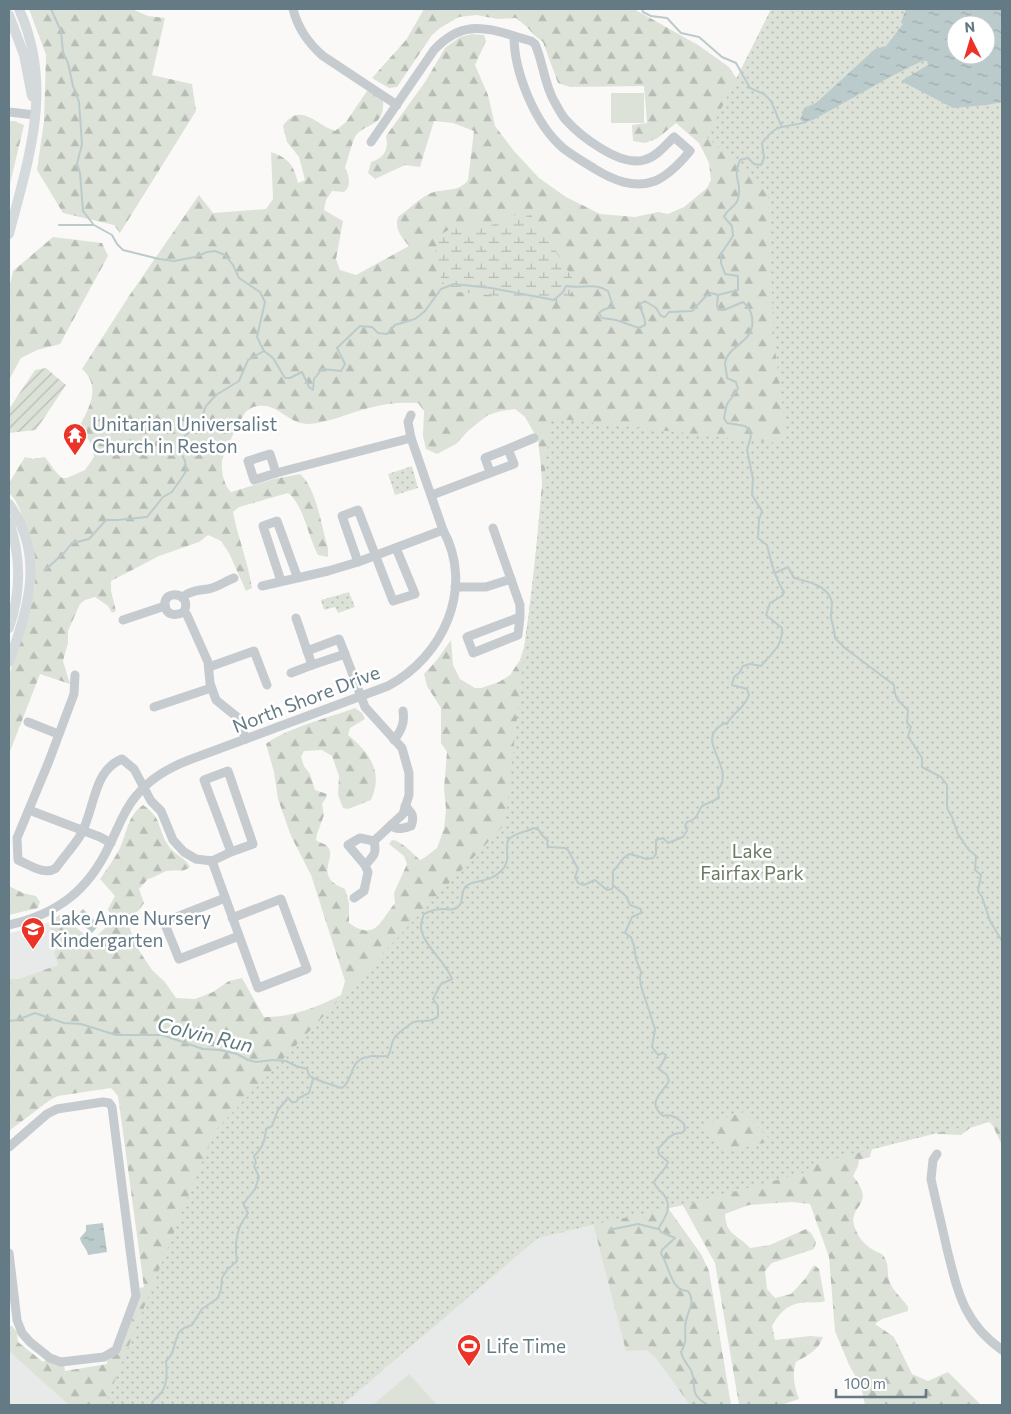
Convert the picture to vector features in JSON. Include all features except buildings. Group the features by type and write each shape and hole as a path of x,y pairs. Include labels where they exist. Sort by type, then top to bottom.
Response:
{"main road":[{"path":"9,234 26,164 35,115 37,83 31,40 19,9"},
{"path":"9,14 25,62 35,115"},
{"path":"9,504 15,513 24,536 31,575 27,606 9,662"},
{"path":"9,521 14,540 18,577 16,606 9,628"}],"street":[{"path":"293,9 299,26 314,48 323,56 397,104"},
{"path":"371,142 434,50 448,37 463,30 480,28 497,30 530,41 535,44 549,90 558,108 584,137 615,156 638,161 649,159 674,137 690,151 666,175 641,184 614,180 574,155 562,147 548,132 534,111 514,53 514,36"},
{"path":"9,112 35,115"},
{"name":"North Shore Drive","path":"9,924 41,915 70,898 87,882 111,843 125,811 143,787 172,767 362,696 399,680 428,655 443,632 448,620 455,587 452,553 448,539 443,530 411,438 408,422 411,415"},
{"path":"276,473 411,438"},
{"path":"490,472 485,458 534,438"},
{"path":"432,495 514,464 508,449"},
{"path":"358,562 342,516 358,510 393,601 415,594 396,548"},
{"path":"281,581 263,526 277,522 297,576"},
{"path":"493,528 520,605 520,617 518,635 473,653 467,637 520,617"},
{"path":"262,586 358,562 443,530"},
{"path":"182,597 234,578"},
{"path":"455,587 486,587 511,579"},
{"path":"173,594 182,597 186,603 184,612 172,615 167,612 165,601 173,594"},
{"path":"123,620 165,606"},
{"path":"184,612 209,667 211,688 216,700 237,716 246,739"},
{"path":"296,618 312,665"},
{"path":"307,651 339,639 365,708 402,748 409,773 409,795 403,814 374,841"},
{"path":"209,667 254,651 267,685"},
{"path":"291,673 345,654"},
{"path":"75,674 74,694 17,838 18,860 45,872 56,868 80,836 100,780 114,762 122,759 130,764 151,801 161,811 173,840 184,852 196,859 212,860 254,844 228,772 204,780 231,852"},
{"path":"154,707 211,688"},
{"path":"394,740 403,726 403,712"},
{"path":"28,722 58,734"},
{"path":"391,825 394,828 401,829 411,826 414,819 412,813 405,806"},
{"path":"29,810 111,843"},
{"path":"354,898 364,891 368,872 366,865 348,845 360,838 374,841"},
{"path":"366,865 375,856 374,841"},
{"path":"212,860 232,918 258,988 307,969 281,899 232,918"},
{"path":"225,898 164,922 179,959 239,936"},
{"path":"9,1147 48,1114 57,1109 103,1102 109,1103 112,1107 136,1296 116,1350 104,1357 61,1362 50,1358 30,1342 22,1332 17,1320 9,1253"},
{"path":"937,1154 933,1160 931,1179 958,1294 975,1324 988,1340 1002,1350"}],"shaded area":[{"name":"Lake Anne Nursery Kindergarten","path":"49,922 48,925 55,936 59,949 58,965 18,979 9,979 9,933 34,928"},
{"path":"601,1223 704,1405 341,1405 536,1239"},
{"path":"9,1351 72,1405 9,1405"}],"green space":[{"path":"29,9 132,9 148,16 165,18 152,75 192,84 196,111 120,233 114,225 63,213 37,170 44,121 46,55"},
{"path":"424,9 634,9 698,45 729,67 748,96 754,150 1002,563 1002,1145 993,1126 989,1122 970,1128 961,1135 938,1134 930,1128 873,1144 870,1157 859,1160 853,1176 863,1194 862,1200 854,1214 855,1228 860,1239 871,1249 881,1254 886,1260 890,1283 908,1307 908,1311 882,1319 875,1324 894,1337 912,1374 928,1381 948,1372 981,1405 865,1405 861,1386 849,1365 835,1331 829,1257 810,1204 792,1202 749,1205 725,1214 726,1221 730,1231 750,1248 770,1245 806,1229 811,1233 816,1242 814,1249 772,1263 765,1271 767,1289 775,1298 791,1294 805,1279 814,1265 819,1269 825,1301 795,1304 780,1314 772,1326 775,1340 810,1336 823,1337 816,1349 796,1362 794,1380 799,1399 781,1405 739,1405 715,1263 685,1209 648,1151 645,1176 701,1254 709,1271 731,1405 690,1405 656,1358 647,1350 626,1351 593,1223 538,1238 342,1405 69,1405 9,1351 9,1326 12,1326 17,1332 18,1342 43,1362 46,1360 64,1365 65,1371 107,1364 107,1361 117,1354 122,1346 140,1299 140,1288 144,1287 118,1096 111,1088 58,1096 9,1131 9,979 18,979 58,965 54,952 59,949 55,936 48,925 54,918 68,913 71,923 92,941 108,925 107,921 111,917 108,909 115,896 100,879 120,848 128,824 143,805 157,819 170,848 190,867 182,870 167,871 148,879 139,889 144,903 130,917 129,927 140,952 152,970 165,982 176,998 195,999 213,992 229,981 242,978 264,1017 274,1017 304,1011 341,995 345,981 311,875 291,836 278,799 274,772 266,744 296,728 355,708 362,713 365,719 350,728 348,735 362,748 372,763 376,780 371,800 348,809 343,808 338,795 339,776 332,756 322,750 304,751 301,757 304,766 310,774 315,790 327,794 322,804 324,815 316,840 326,845 330,850 328,873 335,884 345,889 349,903 349,923 365,930 377,927 395,903 394,893 407,864 404,856 389,844 392,840 397,841 420,860 437,848 444,829 446,809 444,789 447,752 441,743 441,708 427,686 424,674 451,640 453,665 460,679 475,688 499,682 510,675 520,660 524,647 533,583 542,484 538,440 525,417 515,409 488,415 469,430 456,444 437,454 426,449 423,436 424,411 418,403 381,405 310,424 296,421 265,406 251,408 243,417 223,457 222,470 226,486 231,492 274,479 300,474 311,489 318,508 328,548 328,557 318,555 302,513 288,493 239,507 233,512 252,588 246,591 229,553 221,541 208,535 199,542 159,556 111,581 111,591 116,611 112,613 108,606 95,597 85,600 80,604 68,631 68,643 63,661 70,684 40,674 9,754 9,675 29,615 35,586 35,558 20,510 9,493 9,483 25,457 33,459 45,457 62,478 67,478 85,470 94,457 91,444 80,425 90,404 92,389 88,376 82,369 129,296 199,195 213,213 266,209 273,199 271,152 289,163 298,183 305,180 299,157 287,142 283,126 289,119 296,115 302,115 335,131 346,122 367,91 375,93 383,101 381,116 355,137 345,168 349,177 347,190 344,192 332,191 326,200 324,210 343,221 336,259 340,270 356,275 409,246 398,229 398,217 427,195 456,189 468,180 474,131 453,123 434,121 420,167 405,165 375,179 368,173 371,162 382,156 386,149 386,136 425,82 445,48 460,37 472,34 484,35 486,41 475,65 488,95 495,126 514,151 539,178 566,197 600,214 635,217 658,212 668,214 684,207 707,188 711,180 709,163 699,143 676,123 658,138 645,143 633,141 632,125 647,123 644,86 570,87 558,83 543,42 516,18 498,19 476,15 459,17 432,35 397,87 389,88 372,78 406,40"},
{"name":"Lake Fairfax Park","path":"771,9 1002,9 1002,1117 813,1164 814,1170 688,1204 536,1239 341,1405 105,1405 214,1132 505,824 551,418 776,443 787,437 774,343 768,193 707,137","holes":["744,1112 771,1141 726,1152 699,1126"]},
{"path":"611,93 644,93 644,123 611,123"},
{"path":"9,121 15,121 24,125 10,184 9,184"},
{"path":"527,210 542,229 576,284 565,303 448,291 440,276 435,250 441,234 456,226 487,227"},
{"path":"53,237 102,243 108,256 60,344 37,350 21,358 9,380 9,289 13,271"},
{"path":"46,368 66,385 36,430 9,433 9,409 35,370"},
{"path":"412,466 418,488 395,495 388,474"},
{"path":"349,592 355,607 338,613 335,607 324,610 321,600"},
{"path":"9,886 23,893 36,896 40,902 38,908 9,915"},
{"path":"409,1374 437,1405 373,1405"}],"water":[{"path":"906,9 1002,9 1002,102 953,108 901,81 928,65 927,61 922,61 813,120 806,122 800,120 804,108 816,103 875,49 886,46 903,24 901,22"},
{"path":"83,909 99,925 92,933 75,917"},
{"path":"103,1223 107,1252 88,1255 80,1238 86,1231 86,1225"}],"waterway":[{"path":"51,9 61,31 63,52 79,102 82,144 77,164 80,173 83,211 93,224"},
{"path":"642,9 643,12 651,16 667,18 681,33 699,37 722,57 736,63 750,88 764,94 771,101 781,125"},
{"name":"Colvin Run","path":"59,225 94,225 112,235 123,250 159,259 174,261 215,251 225,255 233,265 239,278 260,292 265,302 257,337 264,351 273,358 285,378 290,378 302,372 309,387 313,390 314,379 322,369 341,371 345,364 337,348 360,326 372,327 378,333 387,334 395,325 415,319 425,311 441,289 454,284 491,288 554,300 563,292 566,286 603,288 608,291 613,306 599,313 602,318 616,320 639,328 645,325 640,304 645,301 656,308 661,316 665,317 669,312 692,311 711,293 718,295 738,290 738,276 725,274 721,263 721,254 733,236 732,226 724,217 738,199 737,172 740,160 748,158 754,164 761,165 764,158 762,143 773,131 781,127 806,122"},
{"name":"Colvin Run","path":"9,1021 35,1013 64,1023 81,1024 116,1035 162,1035 203,1049 237,1054 256,1062 286,1061 307,1069 312,1077 342,1088 357,1062 372,1056 388,1056 394,1039 404,1029 414,1022 430,1020 438,1016 438,1006 433,999 441,984 452,979 425,939 421,926 424,914 435,910 458,907 466,886 497,875 505,867 507,842 511,837 534,828 539,830 548,841 549,847 565,848 568,850 578,869 575,877 578,883 584,885 595,880 607,890 612,889 613,886 613,871 627,855 630,854 647,859 653,858 656,854 656,840 663,838 668,843 683,837 687,831 685,826 687,822 695,818 702,806 719,798 718,790 722,781 722,771 712,737 716,730 725,723 727,724 745,703 749,695 747,689 732,685 734,677 743,666 750,664 761,666 776,649 782,634 782,628 766,615 770,603 782,596 784,592 772,564 767,545 758,538 759,520 762,511 752,495 753,479 747,450 751,436 745,426 727,423 724,418 727,404 738,389 736,382 727,378 725,363 731,351 750,333 752,315 743,302 724,310 719,310 717,306 718,295"},
{"path":"45,570 72,543 89,539 106,520 147,517 163,497 172,492 185,473 185,461 179,449 181,439 201,419 206,406 216,395 239,381 248,360 264,351"},
{"path":"775,573 788,567 794,578 815,584 825,590 832,601 831,618 835,638 845,648 894,685 898,699 908,710 907,723 911,727 908,736 922,758 922,767 941,777 947,785 947,808 958,834 968,849 976,856 975,870 981,875 978,891 990,921 1002,941"},
{"path":"609,1230 638,1224 658,1229 668,1208 667,1199 654,1182 668,1162 659,1154 658,1149 671,1136 685,1130 684,1124 672,1116 663,1116 656,1106 657,1098 669,1081 667,1075 659,1069 666,1055 663,1053 658,1055 652,1047 655,1029 641,986 641,972 634,946 631,937 625,933 632,917 641,913 641,909 630,905 626,896 614,886"},
{"path":"151,1405 164,1389 167,1375 166,1361 172,1353 178,1334 183,1329 192,1325 202,1309 218,1298 222,1278 227,1270 237,1261 238,1233 248,1213 244,1203 255,1189 259,1177 254,1166 256,1163 254,1156 263,1144 266,1129 272,1126 278,1110 288,1098 292,1102 296,1102 299,1098 309,1093 313,1079"},
{"path":"659,1229 661,1232 675,1238 662,1250 661,1254 677,1287 688,1291 690,1295 691,1306 685,1326 685,1344 681,1352 691,1370 697,1397 708,1405"}],"place":[{"name":"Unitarian Universalist Church in Reston","path":"75,456"},
{"name":"Lake Anne Nursery Kindergarten","path":"33,950"},
{"name":"Life Time","path":"469,1367"}]}
